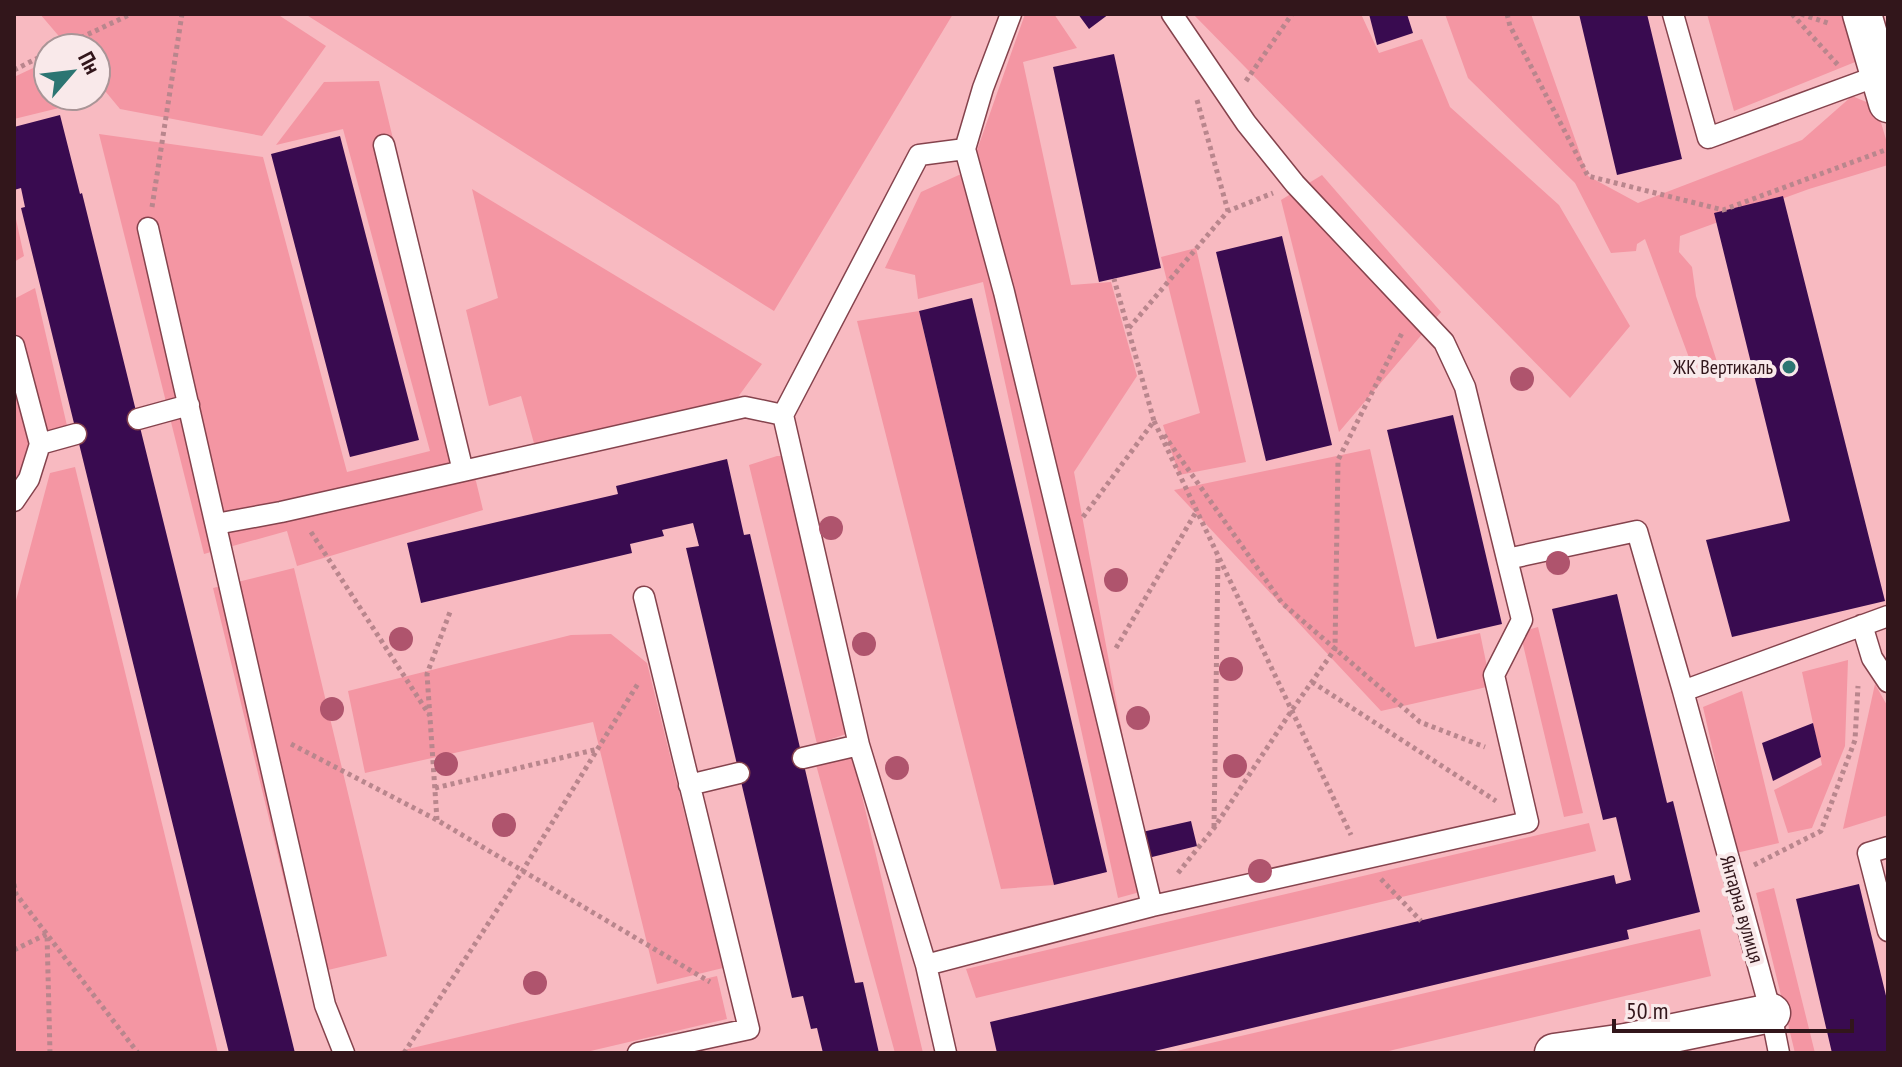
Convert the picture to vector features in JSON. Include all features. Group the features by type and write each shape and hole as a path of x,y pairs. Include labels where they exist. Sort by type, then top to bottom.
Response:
{"street":[{"path":"1862,14 1874,87"},
{"path":"1554,1053 1625,1043 1771,1013"}],"lane":[{"path":"1011,14 983,88 965,149 1004,292 1152,906"},
{"path":"926,965 1152,906 1528,822 1494,675 1522,620 1465,387 1444,342 1295,184 1231,102 1172,14"},
{"path":"1673,14 1708,138 1874,87"},
{"path":"384,145 463,471"},
{"path":"946,1053 926,965 859,745 783,415 919,155 965,149"},
{"path":"148,228 325,1005 344,1053"},
{"path":"14,346 40,444 29,479 14,501"},
{"path":"138,419 189,405"},
{"path":"216,524 745,407 783,415"},
{"path":"40,444 76,434"},
{"name":"Янтарна вулиця","path":"1507,559 1637,531 1771,1013 1779,1053"},
{"path":"638,1053 749,1029 644,597"},
{"path":"1683,691 1888,616"},
{"path":"1862,625 1872,658 1888,682"},
{"path":"803,758 859,745"},
{"path":"689,785 739,773"},
{"path":"1888,847 1868,853 1888,931"}],"path":[{"path":"93,32 131,14"},
{"path":"148,228 182,14"},
{"path":"1231,102 1292,14"},
{"path":"1507,14 1510,26 1588,176 1723,210 1888,149"},
{"path":"1792,14 1874,87"},
{"path":"14,70 32,61"},
{"path":"1194,91 1228,211"},
{"path":"1128,329 1228,211 1295,184"},
{"path":"1114,279 1154,421 1362,859 1421,921"},
{"path":"1152,906 1214,828 1335,649 1338,460 1414,311"},
{"path":"1064,542 1154,421"},
{"path":"1154,421 1282,603 1420,722 1513,758"},
{"path":"295,508 430,716"},
{"path":"1097,679 1197,512"},
{"path":"1214,828 1218,556"},
{"path":"437,820 427,674 450,612"},
{"path":"404,1053 523,870 657,653"},
{"path":"1312,682 1528,822"},
{"path":"1732,876 1821,831 1855,740 1859,683"},
{"path":"262,728 437,820 742,1000"},
{"path":"435,788 598,749"},
{"path":"14,884 16,894 138,1053"},
{"path":"14,950 47,934"},
{"path":"47,934 50,1053"}],"shaded area":[{"path":"40,14 277,14 326,46 262,136 120,109 112,99 112,32 55,32"},
{"path":"305,14 953,14 774,311"},
{"path":"1025,14 1054,14 1077,48 1023,62 1071,285 1111,282 1137,376 1074,472 1151,889 1118,898 983,282 918,299 915,275 885,268 921,192 970,170"},
{"path":"1193,14 1361,14 1379,53 1422,39 1450,107 1559,205 1630,326 1570,398"},
{"path":"1445,14 1531,14 1588,176 1638,203 1802,140 1852,96 1876,106 1888,146 1888,165 1809,189 1680,236 1679,252 1692,267 1696,296 1718,365 1691,363 1645,239 1637,244 1636,251 1611,253 1575,183 1468,78"},
{"path":"1707,14 1851,14 1865,58 1734,111"},
{"path":"32,69 32,112 43,112 14,119 14,77"},
{"path":"379,81 483,510 297,566 287,531 204,554 99,134 263,157 347,472 430,451 343,129 276,145 324,82"},
{"path":"1322,175 1441,312 1339,432 1281,200"},
{"path":"472,189 762,364 738,397 535,447 521,396 489,406 466,310 498,298"},
{"path":"14,210 24,256 14,262"},
{"path":"1196,248 1246,462 1179,475 1163,425 1200,413 1161,257"},
{"path":"35,288 68,430 14,484 14,299"},
{"path":"919,311 1054,885 1001,889 857,321"},
{"path":"1370,449 1415,647 1480,633 1491,686 1381,711 1174,490"},
{"path":"784,456 849,733 817,744 749,465"},
{"path":"75,467 218,1053 14,1053 14,608 50,473"},
{"path":"294,568 387,956 307,975 213,588"},
{"path":"1538,627 1583,813 1564,817 1520,632"},
{"path":"611,634 647,663 723,968 657,984 593,722 365,773 348,691 571,635"},
{"path":"1848,660 1845,746 1812,828 1788,833 1774,790 1822,765 1802,672"},
{"path":"1875,684 1888,707 1888,815 1843,829"},
{"path":"1742,691 1779,843 1736,853 1703,707"},
{"path":"852,754 923,1053 895,1053 815,761"},
{"path":"1589,823 1596,851 976,998 966,969"},
{"path":"1774,888 1815,1053 1795,1053 1756,893"},
{"path":"1700,929 1711,976 1380,1053 1168,1053"},
{"path":"717,976 727,1019 582,1053 391,1053"}],"building":[{"path":"1078,14 1109,14 1089,29"},
{"path":"1369,14 1407,14 1413,33 1377,45"},
{"path":"1579,14 1647,14 1682,159 1617,175"},
{"path":"1114,54 1161,268 1099,282 1053,67"},
{"path":"60,115 295,1053 229,1053 21,208 25,207 21,188 14,190 14,127"},
{"path":"340,136 419,440 350,457 271,154"},
{"name":"ЖК Вертикаль","path":"1783,196 1885,601 1732,637 1706,540 1790,521 1714,213"},
{"path":"1282,236 1332,445 1266,461 1216,252"},
{"path":"972,298 1107,872 1054,885 919,311"},
{"path":"1453,415 1502,624 1437,639 1387,430"},
{"path":"727,459 744,535 750,534 855,983 863,982 879,1053 823,1053 817,1028 811,1029 803,996 792,998 686,548 699,546 693,523 662,530 664,536 630,544 632,553 421,603 407,543 618,494 616,486"},
{"path":"1617,594 1667,803 1673,801 1700,912 1627,930 1629,939 1146,1053 997,1053 990,1022 1614,875 1616,884 1631,880 1616,817 1603,820 1552,609"},
{"path":"1813,723 1821,757 1773,781 1762,743"},
{"path":"1191,821 1197,846 1148,858 1142,832"},
{"path":"1859,884 1888,1004 1888,1053 1832,1053 1796,899"}],"place":[{"name":"ЖК Вертикаль","path":"1789,367"}]}
